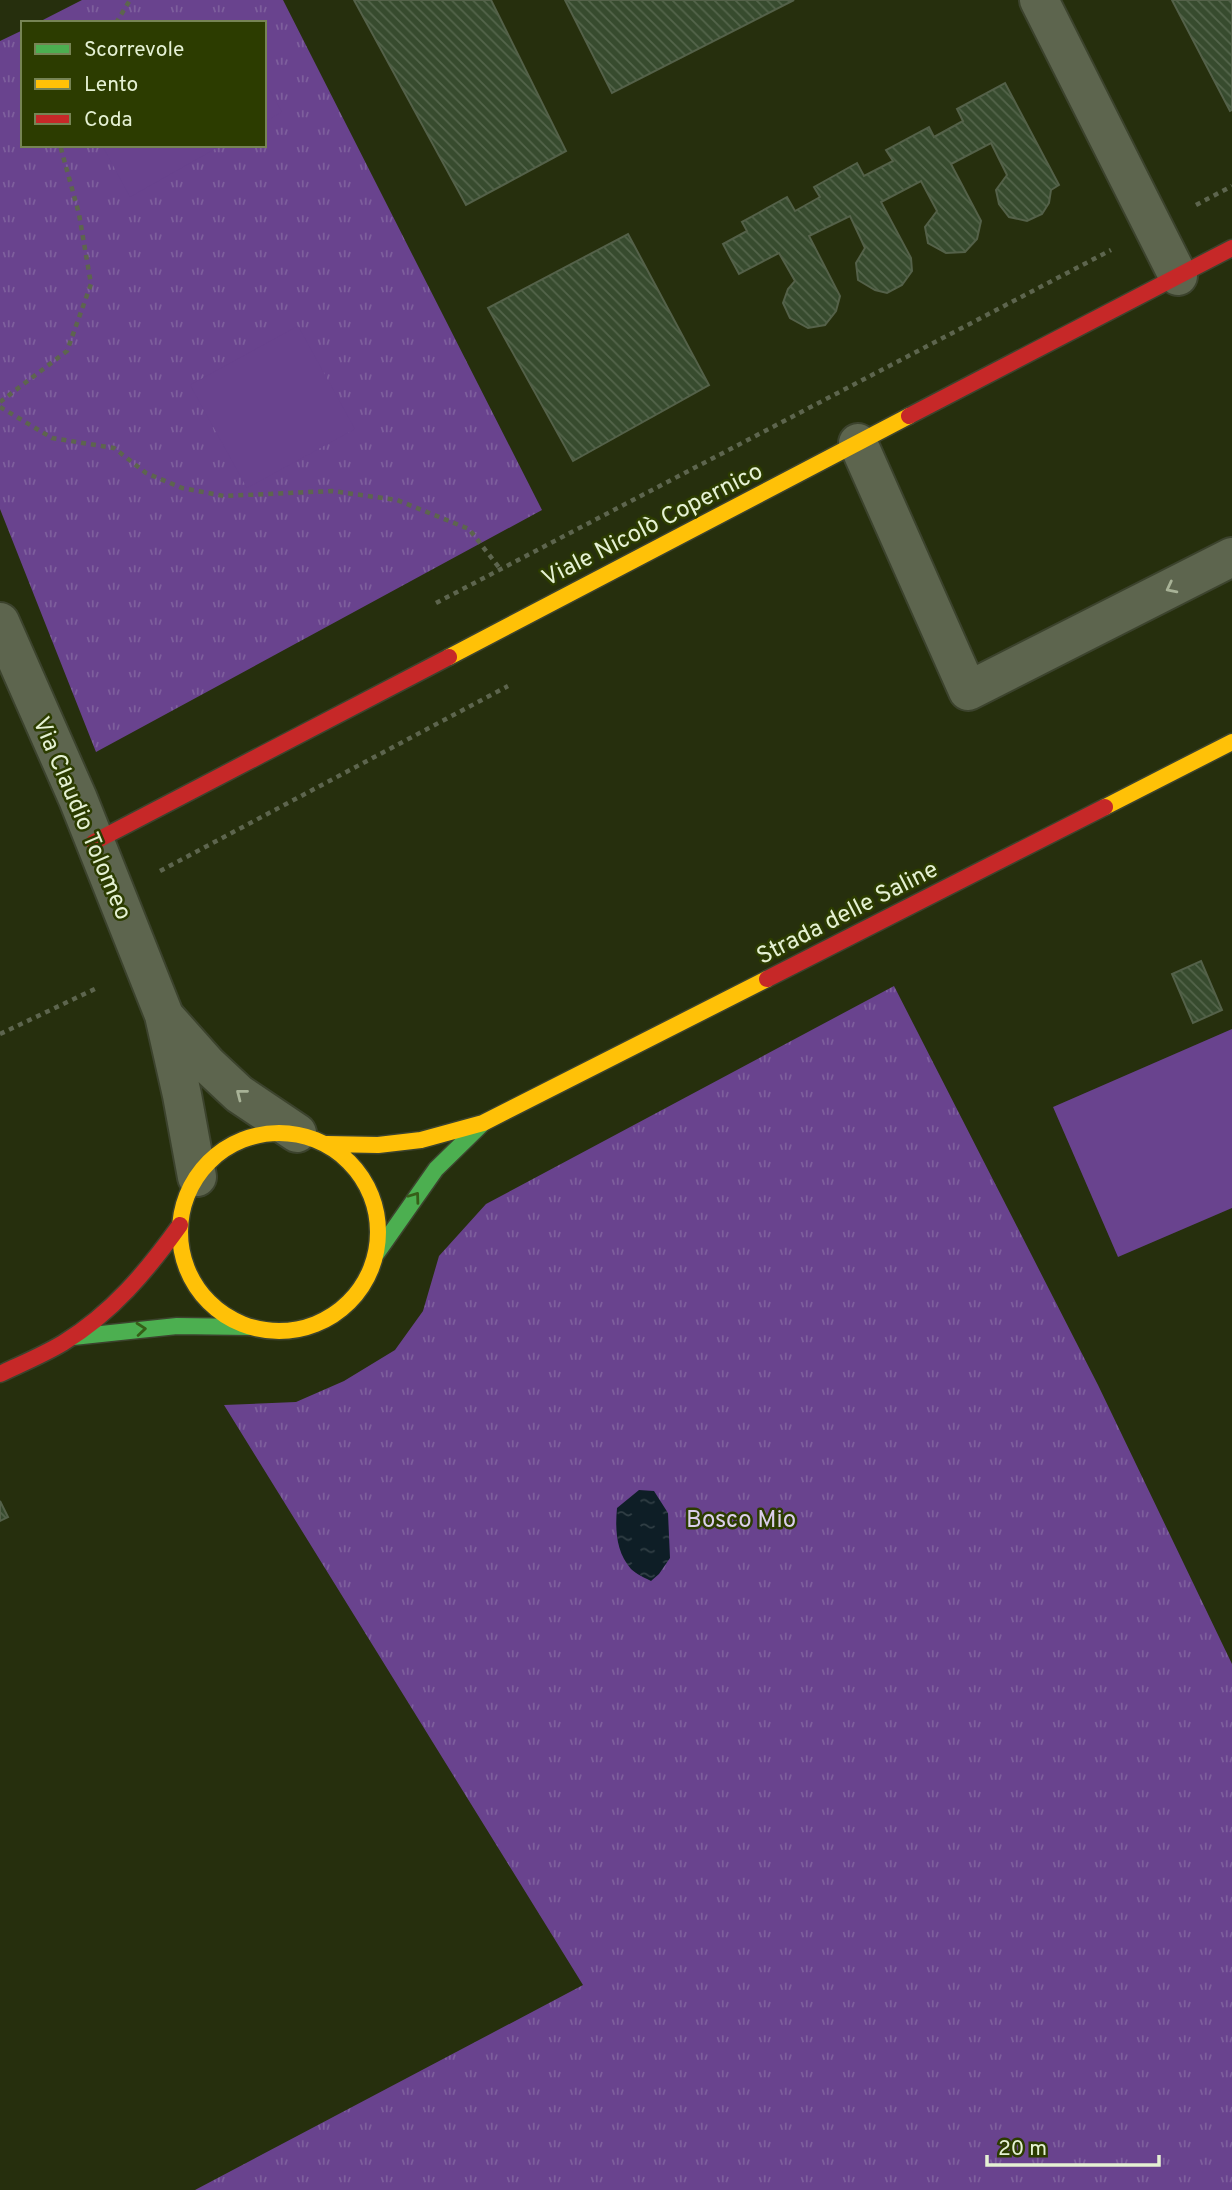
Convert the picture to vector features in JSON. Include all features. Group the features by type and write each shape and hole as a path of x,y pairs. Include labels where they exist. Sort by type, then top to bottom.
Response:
{"street":[{"path":"1039,0 1178,276"},
{"name":"Viale Nicolò Copernico","path":"94,842 1232,248"},
{"path":"858,443 968,691 1232,557"},
{"name":"Via Claudio Tolomeo","path":"0,622 164,1015 197,1177"},
{"name":"Strada delle Saline","path":"250,1327 221,1313 198,1290 184,1259 180,1225 188,1192 197,1177 207,1163 235,1143 264,1133 389,1144 421,1140 482,1123 1232,742"},
{"name":"Via Claudio Tolomeo","path":"164,1015 207,1064 239,1094 312,1139"},
{"name":"Strada delle Saline","path":"73,1337 177,1326 250,1327 282,1332 315,1326 343,1309 364,1284 377,1253 436,1169 482,1123"},
{"name":"Strada delle Saline","path":"312,1139 352,1163 369,1189 379,1221 377,1253"},
{"name":"Strada delle Saline","path":"0,1374 73,1337 118,1301 151,1265 180,1225"}],"path":[{"path":"117,21 130,0"},
{"path":"61,147 79,214 91,284 67,351 0,405 52,438 114,449 146,473 182,488 225,496 332,491 397,500 468,529 500,568 529,613"},
{"path":"0,1034 145,967"}],"green space":[{"path":"82,0 283,0 542,510 96,752 0,509 0,41 21,31 21,147 266,147 266,21 41,21"},
{"path":"266,84 282,112 266,121"},
{"path":"103,147 218,147 130,197"},
{"path":"298,326 355,429 247,488 190,385"},
{"name":"Bosco Mio","path":"894,986 1098,1385 1232,1664 1232,2190 195,2190 583,1985 224,1405 296,1402 344,1381 395,1350 423,1311 439,1256 486,1204"},
{"path":"1232,1029 1232,1208 1118,1257 1053,1107"}],"water":[{"path":"639,1490 654,1491 668,1513 670,1558 651,1581 631,1569 622,1555 618,1540 617,1508"}],"building":[{"path":"354,0 491,0 566,151 466,205"},
{"path":"565,0 794,0 612,93"},
{"path":"1172,0 1232,0 1232,110 1230,111"},
{"path":"1005,83 1059,185 1051,190 1049,203 1042,214 1027,221 1009,217 999,204 996,190 1007,175 991,143 951,164 981,221 977,239 965,252 946,253 928,243 925,227 937,211 921,181 881,202 911,258 912,271 902,285 887,293 875,290 858,280 856,263 865,248 850,216 809,236 840,296 836,311 825,325 808,328 790,318 783,303 788,289 795,281 779,253 739,274 723,244 747,231 742,222 787,197 795,211 820,197 814,187 857,163 864,176 893,161 886,150 929,127 934,137 963,121 957,109"},
{"path":"628,234 709,385 573,461 488,308"},
{"path":"1201,961 1222,1010 1193,1023 1172,974"},
{"path":"0,1501 8,1517 0,1521"}],"traffic: fast":[{"path":"377,1253 436,1169 481,1125"},
{"path":"73,1337 177,1326 249,1327"}],"traffic: slow":[{"path":"449,657 909,416"},
{"path":"1105,807 1232,742"},
{"path":"327,1144 378,1145 421,1140 483,1123 767,979"},
{"path":"279,1133 317,1141 349,1162 370,1194 378,1232 370,1270 349,1302 317,1323 279,1331 241,1323 209,1302 188,1270 180,1232 188,1194 209,1162 241,1141 279,1133"}],"traffic: jam":[{"path":"909,416 1232,248"},
{"path":"94,842 449,657"},
{"path":"767,979 1105,807"},
{"path":"0,1374 55,1347 81,1331 113,1305 155,1259 180,1225"}]}
